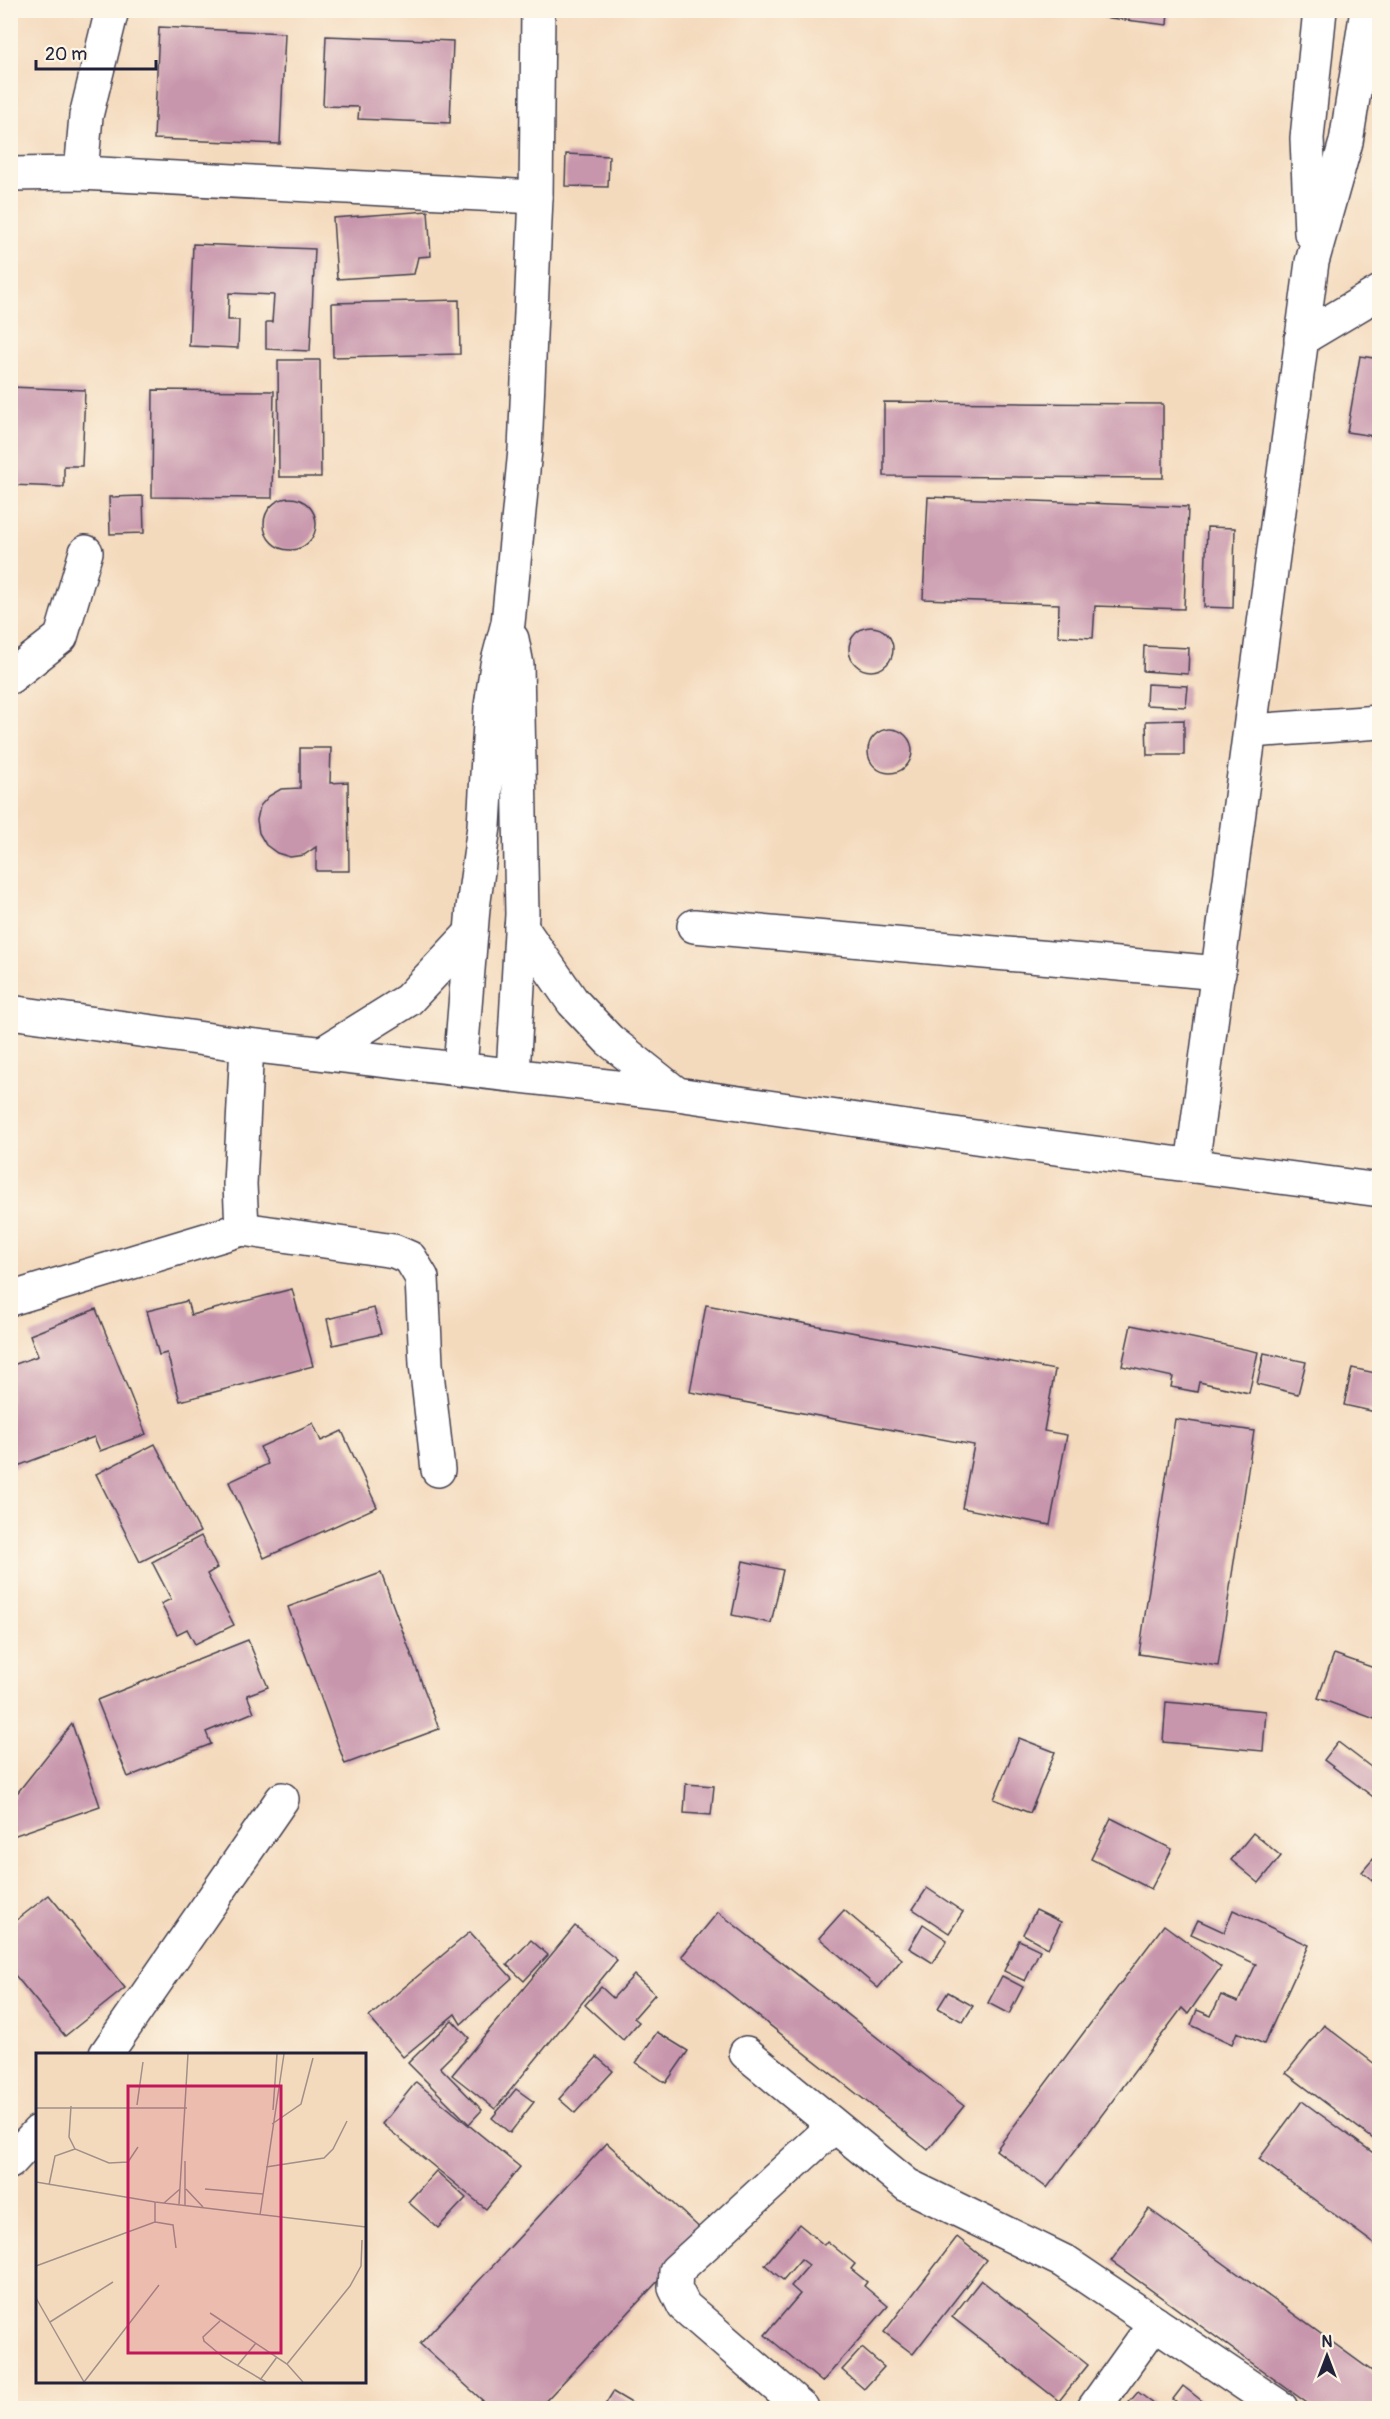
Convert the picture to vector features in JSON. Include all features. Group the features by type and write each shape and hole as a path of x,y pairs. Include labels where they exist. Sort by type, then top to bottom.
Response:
{"main road":[{"path":"81,173 86,116 112,10"},
{"path":"460,1068 471,933 484,826 491,706 497,665 508,623 525,450 536,197 538,10"},
{"path":"1312,262 1307,138 1320,10"},
{"path":"1192,1166 1312,262 1346,142 1367,10"},
{"path":"10,174 81,173 536,197"},
{"path":"1301,339 1380,292"},
{"path":"10,677 61,637 86,552"},
{"path":"508,623 517,665 522,840 521,927 513,1074"},
{"path":"1251,731 1380,722"},
{"path":"694,926 1219,973"},
{"path":"521,927 573,1002 609,1040 677,1094"},
{"path":"323,1053 408,1000 471,933"},
{"path":"10,1012 247,1045 677,1094 1380,1190"},
{"path":"242,1229 240,1184 247,1045"},
{"path":"10,1299 242,1229 394,1251 410,1258 422,1278 426,1364 438,1470"},
{"path":"107,2053 282,1799"},
{"path":"746,2053 907,2185 1063,2261 1281,2409"},
{"path":"802,2409 684,2306 675,2288 676,2271 834,2126"},
{"path":"10,2162 36,2134"},
{"path":"1094,2409 1155,2323"}],"building":[{"path":"1103,10 1168,10 1167,25 1102,17"},
{"path":"159,27 285,33 280,144 154,139"},
{"path":"326,36 453,41 450,123 358,119 359,107 323,106"},
{"path":"566,154 609,156 608,187 565,186"},
{"path":"428,211 431,256 418,257 414,274 337,279 333,218"},
{"path":"193,244 315,249 310,351 266,349 266,322 272,322 274,295 229,293 228,320 239,320 238,348 189,346"},
{"path":"459,300 460,354 333,357 332,303"},
{"path":"1360,356 1380,359 1380,437 1347,432"},
{"path":"278,360 320,360 321,477 279,477"},
{"path":"10,387 85,390 82,466 64,466 64,487 10,485"},
{"path":"153,390 274,391 272,498 152,497"},
{"path":"884,402 1163,404 1163,478 884,476"},
{"path":"143,496 144,533 110,534 109,497"},
{"path":"928,497 1188,507 1184,609 1095,606 1093,638 1058,636 1059,604 923,599"},
{"path":"285,498 295,498 309,505 316,524 309,543 295,550 285,550 275,546 268,539 264,529 264,519 268,509 275,502"},
{"path":"1207,527 1235,528 1233,608 1204,607"},
{"path":"871,627 886,634 893,649 886,664 871,671 856,664 849,649 856,634"},
{"path":"1144,646 1189,648 1188,674 1143,671"},
{"path":"1147,684 1188,686 1186,707 1146,705"},
{"path":"1184,720 1184,755 1147,755 1146,721"},
{"path":"890,729 905,736 912,751 905,766 890,773 875,766 868,751 875,736"},
{"path":"300,748 331,748 330,783 348,782 349,871 316,871 316,847 304,855 290,857 277,853 266,845 259,833 257,820 260,806 269,796 281,789 300,788"},
{"path":"292,1289 313,1366 180,1401 167,1353 159,1355 147,1311 187,1301 191,1315"},
{"path":"706,1305 1055,1370 1044,1431 1067,1435 1050,1525 962,1508 974,1445 690,1392"},
{"path":"374,1308 381,1334 333,1345 327,1319"},
{"path":"96,1309 146,1434 100,1451 94,1437 10,1469 10,1366 38,1356 30,1335"},
{"path":"1131,1325 1258,1352 1249,1393 1199,1382 1197,1392 1171,1387 1173,1377 1122,1366"},
{"path":"1264,1353 1306,1362 1298,1394 1257,1384"},
{"path":"1352,1368 1380,1374 1380,1413 1344,1405"},
{"path":"1175,1419 1254,1431 1218,1666 1139,1654"},
{"path":"313,1423 321,1441 342,1431 377,1507 264,1558 229,1482 268,1464 260,1447"},
{"path":"155,1444 200,1532 140,1562 96,1474"},
{"path":"201,1536 217,1568 207,1574 234,1625 195,1644 187,1629 177,1634 161,1604 171,1599 152,1562"},
{"path":"743,1561 783,1570 771,1623 732,1615"},
{"path":"381,1573 439,1729 345,1764 288,1607"},
{"path":"248,1640 268,1687 247,1695 254,1712 206,1732 211,1744 128,1777 97,1700"},
{"path":"1334,1654 1380,1670 1380,1721 1318,1698"},
{"path":"1166,1702 1266,1711 1263,1751 1163,1742"},
{"path":"72,1724 100,1806 10,1837 10,1802"},
{"path":"1019,1738 1055,1752 1030,1813 994,1799"},
{"path":"1338,1742 1380,1774 1380,1802 1324,1760"},
{"path":"686,1784 714,1786 711,1815 684,1813"},
{"path":"1111,1818 1172,1849 1151,1889 1091,1859"},
{"path":"1253,1833 1281,1856 1259,1883 1231,1860"},
{"path":"1380,1851 1380,1886 1362,1872"},
{"path":"927,1888 963,1912 949,1933 913,1909"},
{"path":"49,1895 125,1988 65,2036 10,1969 10,1925"},
{"path":"844,1910 902,1959 878,1988 819,1938"},
{"path":"1036,1910 1061,1922 1048,1948 1023,1934"},
{"path":"1233,1910 1309,1945 1264,2044 1237,2032 1232,2044 1191,2025 1197,2010 1211,2016 1221,1995 1238,2002 1256,1964 1191,1934 1198,1920 1224,1932"},
{"path":"718,1912 964,2106 928,2150 682,1956"},
{"path":"923,1924 947,1940 933,1963 909,1948"},
{"path":"1164,1925 1221,1967 1188,2014 1182,2008 1047,2188 996,2150"},
{"path":"575,1926 617,1960 495,2109 452,2075"},
{"path":"470,1932 512,1978 461,2024 455,2014 403,2057 369,2017"},
{"path":"531,1940 548,1955 524,1981 507,1965"},
{"path":"1019,1940 1040,1950 1025,1981 1004,1971"},
{"path":"634,1975 655,1994 634,2018 639,2022 623,2040 585,2005 601,1987 613,1998"},
{"path":"1002,1976 1023,1987 1009,2014 988,2003"},
{"path":"948,1992 973,2006 963,2022 938,2008"},
{"path":"452,2020 469,2038 440,2067 482,2110 469,2124 408,2063"},
{"path":"1324,2025 1380,2068 1380,2144 1286,2073"},
{"path":"657,2032 688,2051 666,2083 636,2063"},
{"path":"597,2057 613,2071 575,2113 559,2099"},
{"path":"416,2082 520,2167 486,2209 382,2124"},
{"path":"516,2089 534,2102 510,2133 492,2118"},
{"path":"1302,2101 1380,2158 1380,2248 1259,2159"},
{"path":"607,2143 704,2232 539,2408 491,2408 420,2344"},
{"path":"436,2171 466,2198 438,2228 408,2202"},
{"path":"1149,2209 1380,2377 1380,2398 1371,2408 1314,2408 1111,2261"},
{"path":"799,2224 824,2245 827,2241 855,2264 851,2269 867,2282 864,2286 888,2306 822,2382 765,2335 800,2294 791,2286 809,2265 801,2259 783,2280 765,2265"},
{"path":"957,2237 986,2260 913,2354 884,2332"},
{"path":"981,2280 1088,2365 1059,2401 952,2317"},
{"path":"862,2348 884,2367 864,2389 842,2370"},
{"path":"1183,2386 1211,2408 1185,2408 1173,2399"},
{"path":"613,2392 640,2408 603,2408"},
{"path":"1138,2392 1159,2408 1124,2408"}]}
